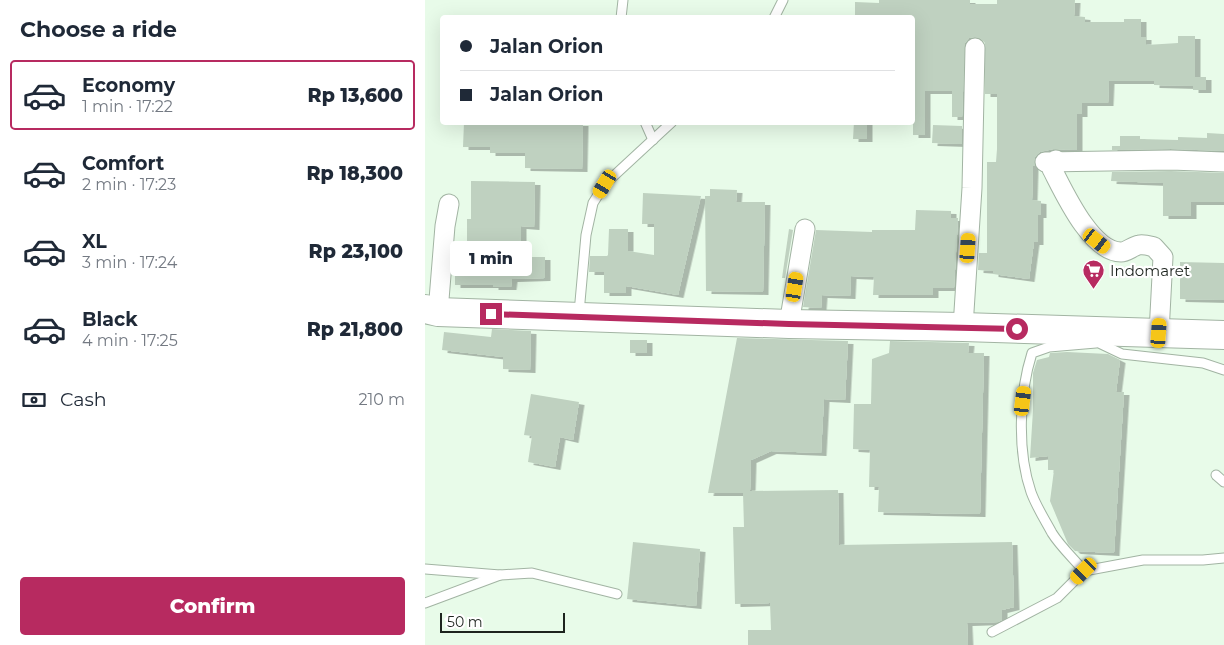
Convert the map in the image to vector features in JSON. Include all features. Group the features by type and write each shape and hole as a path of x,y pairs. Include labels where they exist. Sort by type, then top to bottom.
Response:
{"highway":[{"path":"431,311 789,324 963,327 1103,337 1159,333 1224,335"}],"street":[{"path":"963,327 972,188 975,48"},
{"path":"1159,333 1163,257 1154,247 1139,245 1122,252 1107,248 1097,241 1076,214 1052,169 1050,161 1171,160 1224,162"},
{"path":"431,311 449,204"},
{"path":"789,324 805,229"}],"lane":[{"path":"621,15 623,0"},
{"path":"776,15 783,0"},
{"path":"646,125 653,140"},
{"path":"579,316 586,235 593,203 605,184 669,125"},
{"path":"1084,571 1053,534 1031,493 1024,465 1021,417 1027,369 1032,353 1049,347 1103,337 1122,354 1203,363 1224,370"},
{"path":"1216,475 1224,482"},
{"path":"992,632 1057,598 1084,571 1143,560 1224,558"},
{"path":"425,569 500,575 533,573 617,594"},
{"path":"425,603 500,575"}],"building":[{"path":"879,0 970,0 970,4 997,4 997,0 1075,0 1074,16 1085,17 1085,22 1124,22 1124,19 1141,19 1141,37 1146,37 1146,45 1178,43 1178,36 1195,36 1195,77 1206,77 1206,90 1193,90 1193,86 1154,85 1154,81 1109,81 1108,103 1082,103 1082,114 1077,114 1077,150 1053,149 1040,152 1035,157 1032,200 1041,201 1041,215 1038,215 1038,242 1034,242 1029,279 993,274 993,271 978,270 979,253 987,253 987,162 996,162 997,149 997,94 985,94 985,43 975,37 969,38 965,43 962,117 952,117 952,91 925,91 925,135 913,135 913,125 915,125 915,15 855,15 855,2 879,3"},
{"path":"464,125 583,125 582,169 525,168 525,153 490,153 490,147 463,147"},
{"path":"854,125 867,125 867,139 853,139"},
{"path":"933,125 962,126 962,144 932,143"},
{"path":"1207,133 1224,134 1224,151 1171,149 1112,150 1112,146 1120,146 1120,136 1140,136 1140,139 1178,140 1178,137 1207,138"},
{"path":"1171,171 1224,173 1224,202 1191,202 1191,216 1163,216 1163,183 1111,181 1112,172"},
{"path":"471,181 535,182 534,227 521,226 521,257 545,257 545,278 512,279 511,287 455,285 455,271 467,271 467,219 471,219"},
{"path":"710,189 737,190 736,202 765,202 763,292 706,291 705,196 710,196"},
{"path":"643,193 701,196 678,295 626,286 626,293 604,293 604,272 589,272 590,256 608,255 609,229 628,229 628,251 654,255 654,224 642,224"},
{"path":"916,210 951,211 951,218 958,218 954,288 933,288 933,295 873,295 874,277 851,276 850,296 822,295 821,308 803,307 816,230 872,232 872,230 915,230"},
{"path":"789,229 793,230 785,278 782,278"},
{"path":"1180,262 1224,263 1224,300 1180,299"},
{"path":"492,329 531,331 530,370 503,369 503,357 442,350 444,332 491,337"},
{"path":"737,338 848,341 845,400 824,399 821,453 771,451 751,460 750,491 838,490 839,545 1012,542 1014,607 1002,610 1002,620 998,622 967,623 968,645 748,645 748,630 771,630 770,603 735,604 733,527 744,527 743,493 708,493"},
{"path":"630,340 647,340 647,353 630,353"},
{"path":"890,341 969,343 968,353 984,353 980,514 878,512 879,487 869,487 870,450 853,449 854,404 871,404 872,359 889,353"},
{"path":"1050,353 1108,354 1120,360 1116,392 1124,392 1114,553 1075,551 1068,544 1050,501 1054,470 1048,470 1048,456 1030,458 1033,373 1037,360 1049,357"},
{"path":"531,394 579,402 573,440 560,437 555,467 528,462 532,436 524,435"},
{"path":"633,542 700,549 696,606 627,599"}],"place":[{"name":"Indomaret","path":"1094,290"}],"route":[{"path":"491,314 789,324 1017,329"}]}
